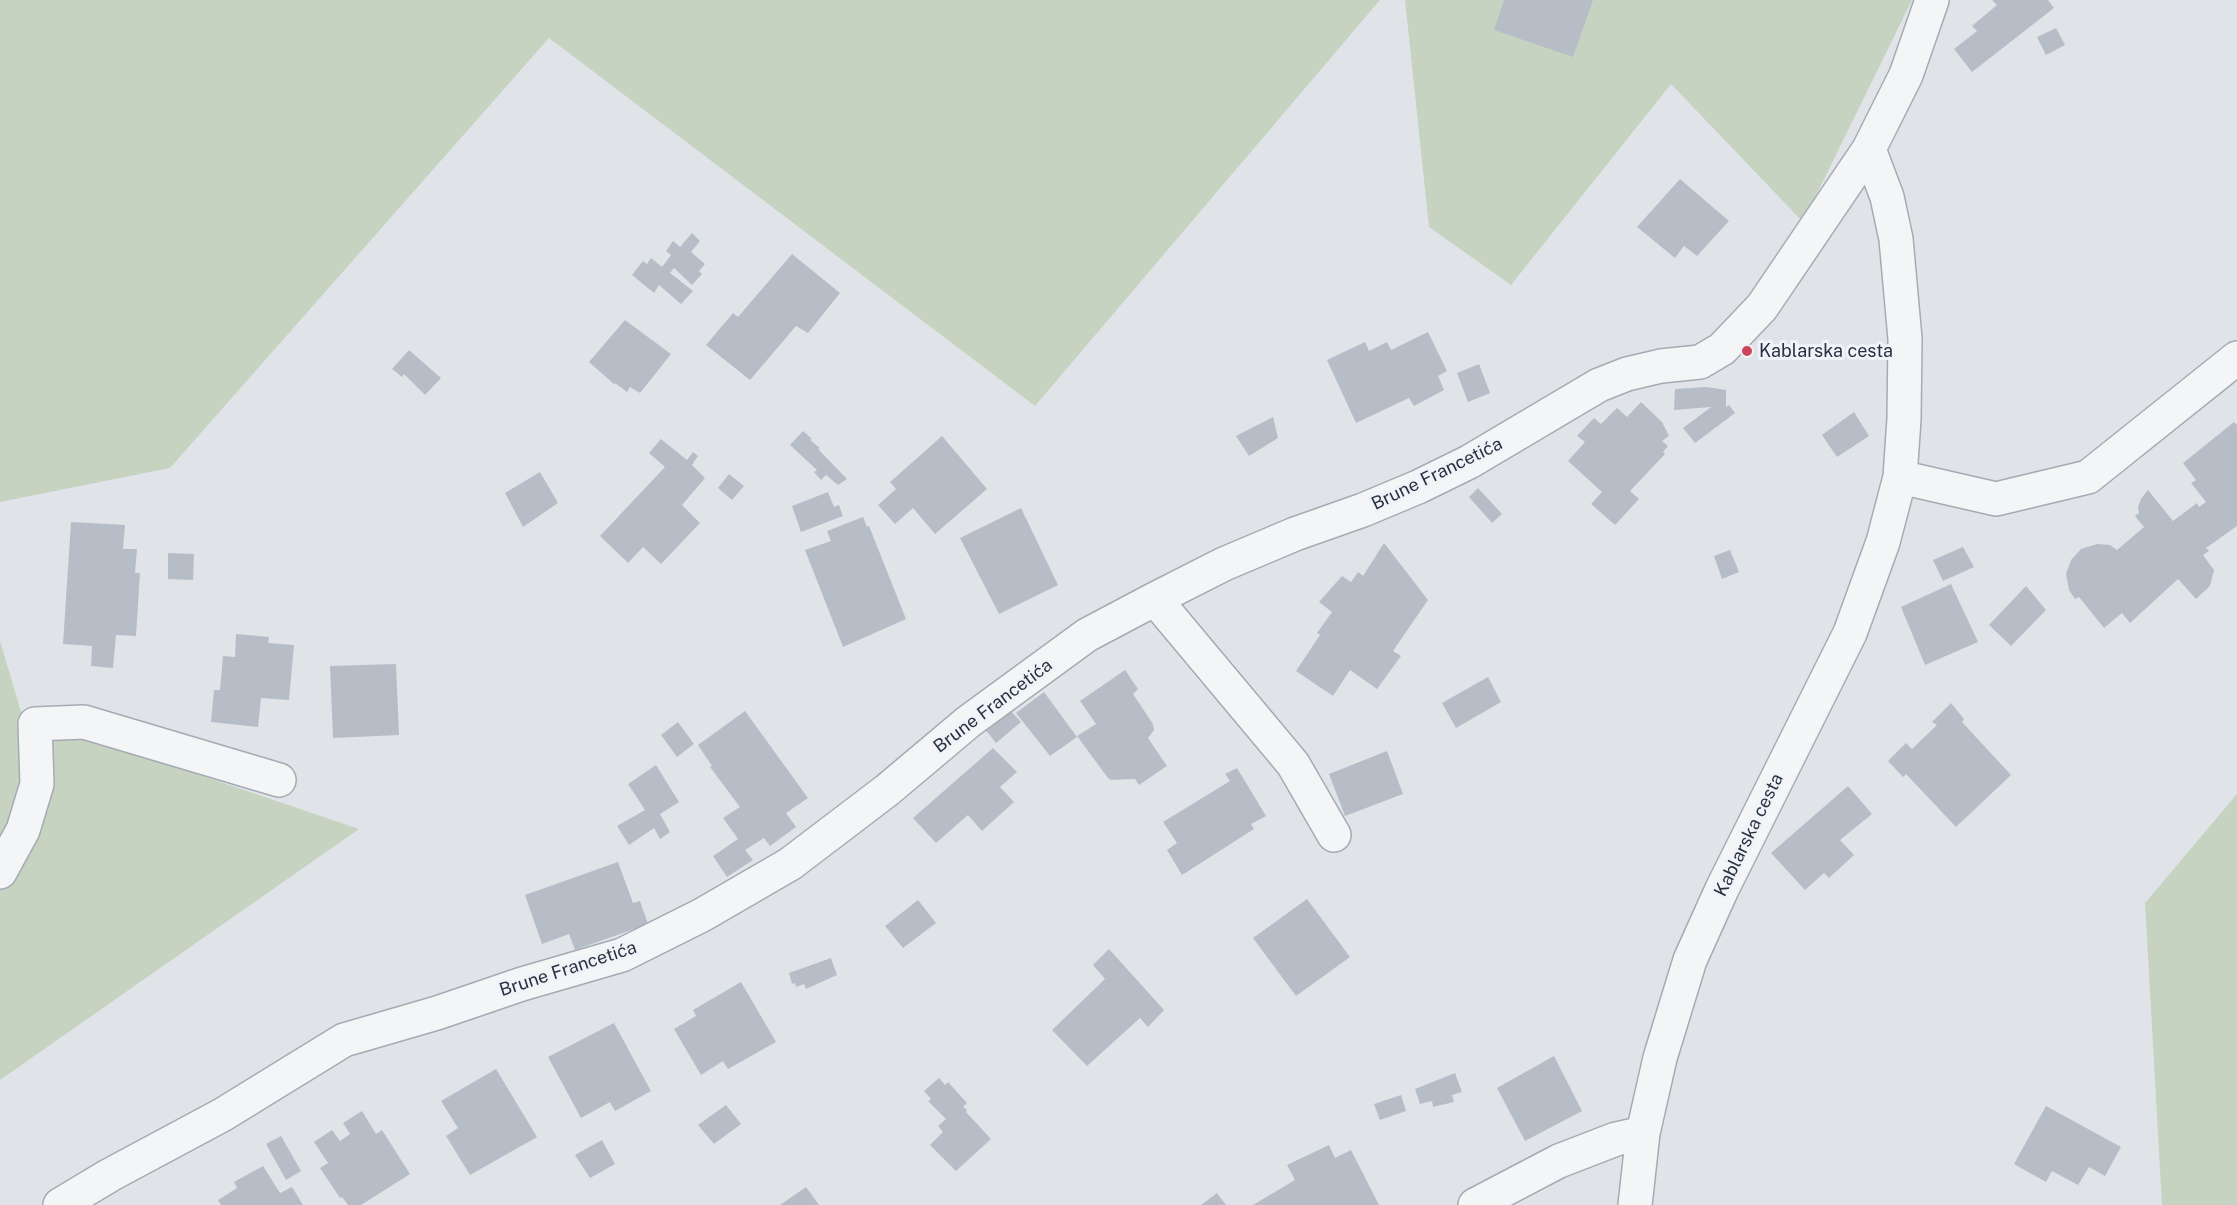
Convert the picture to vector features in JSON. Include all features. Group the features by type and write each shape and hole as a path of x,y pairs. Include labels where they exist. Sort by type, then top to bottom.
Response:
{"street":[{"path":"1869,149 1906,75 1932,0"},
{"name":"Kablarska cesta","path":"1635,1205 1643,1133 1660,1058 1690,960 1727,878 1850,633 1883,542 1900,477 1904,419 1905,339 1896,239 1887,197 1869,149"},
{"name":"Brune Francetića","path":"60,1205 222,1114 344,1040 437,1014 522,984 622,955 702,915 790,864 886,790 968,722 1087,635 1155,599 1254,551 1418,487 1469,462 1599,384 1660,366 1700,362 1722,349 1762,307 1869,149"},
{"path":"1900,477 1996,500 2088,477 2237,358"},
{"path":"1155,599 1293,764 1334,835"},
{"path":"0,872 23,830 37,784 35,724 84,722 279,780"},
{"path":"1475,1205 1559,1161 1616,1139 1643,1133"}],"green space":[{"path":"0,0 1380,0 1035,406 549,38 170,468 0,502"},
{"path":"1405,0 1912,0 1803,222 1671,84 1511,285 1429,227"},
{"path":"0,641 28,735 79,734 359,829 0,1080"},
{"path":"2237,794 2237,1205 2162,1205 2145,903"}],"building":[{"path":"1504,0 1593,0 1573,57 1494,30"},
{"path":"1992,0 2048,0 2054,8 1972,72 1954,49 1977,31 1972,26 1997,5"},
{"path":"2056,28 2065,45 2046,55 2037,37"},
{"path":"1680,179 1729,221 1697,256 1684,246 1675,258 1637,227"},
{"path":"692,233 700,241 691,252 705,264 699,271 702,274 692,285 674,268 670,273 693,291 681,304 659,285 654,293 632,275 643,261 647,264 651,258 662,267 671,255 666,251 673,241 680,247"},
{"path":"792,254 840,293 808,333 796,326 750,380 706,345 733,313 738,317"},
{"path":"625,320 671,354 640,393 630,387 627,392 615,383 615,385 589,362"},
{"path":"1428,332 1447,371 1438,376 1444,390 1414,406 1409,398 1356,423 1327,360 1365,342 1369,351 1387,342 1391,350"},
{"path":"409,350 441,378 425,395 404,374 402,377 392,369"},
{"path":"1479,364 1490,393 1468,402 1457,373"},
{"path":"1706,387 1726,390 1726,407 1729,405 1735,413 1695,443 1683,428 1711,407 1674,410 1675,389"},
{"path":"1641,402 1662,422 1669,436 1662,441 1668,446 1663,452 1665,454 1630,491 1639,499 1615,525 1591,504 1602,492 1568,461 1585,442 1577,436 1594,418 1601,424 1617,408 1627,417"},
{"path":"1854,412 1869,436 1837,457 1822,435"},
{"path":"1273,417 1278,438 1249,456 1236,436"},
{"path":"2234,422 2237,425 2237,526 2206,548 2209,551 2203,555 2214,570 2210,586 2196,599 2178,579 2130,623 2122,613 2104,628 2079,597 2075,599 2069,590 2066,574 2071,560 2081,549 2097,544 2110,545 2117,550 2144,527 2135,516 2139,513 2138,507 2141,499 2148,490 2173,521 2197,503 2199,507 2206,502 2191,483 2196,480 2183,463"},
{"path":"803,431 847,479 838,485 826,475 821,480 814,472 817,470 790,445"},
{"path":"942,436 987,489 935,534 913,508 895,524 878,505 896,489 890,482"},
{"path":"661,439 687,460 693,452 698,456 692,465 705,478 682,505 700,523 661,564 643,547 628,563 600,536 665,467 649,453"},
{"path":"540,472 558,503 523,527 505,493"},
{"path":"729,474 744,486 732,500 718,488"},
{"path":"1478,488 1502,514 1492,523 1469,497"},
{"path":"828,492 834,507 839,505 843,516 801,532 792,506"},
{"path":"1021,508 1058,585 999,614 960,538"},
{"path":"863,517 867,527 869,526 906,619 843,647 805,550 831,541 827,531"},
{"path":"71,522 125,525 123,549 137,549 135,573 140,573 136,636 116,635 113,668 91,666 92,646 63,644"},
{"path":"1384,543 1428,600 1393,651 1401,656 1377,689 1350,670 1333,696 1296,671 1320,635 1317,633 1332,612 1319,602 1342,576 1351,582 1358,572 1363,576"},
{"path":"1963,547 1974,567 1943,581 1933,560"},
{"path":"1730,550 1739,572 1722,579 1714,556"},
{"path":"168,553 194,554 193,580 168,579"},
{"path":"1951,584 1978,642 1925,665 1901,607"},
{"path":"2026,586 2046,610 2011,646 1989,625"},
{"path":"236,634 269,637 268,643 294,645 289,700 261,698 258,727 211,722 214,690 220,690 223,656 235,657"},
{"path":"396,664 399,735 333,738 330,666"},
{"path":"1125,670 1138,689 1133,694 1153,724 1154,730 1148,738 1167,766 1139,785 1135,779 1111,780 1108,778 1077,736 1096,724 1080,701"},
{"path":"1488,677 1501,702 1456,728 1442,703"},
{"path":"1044,692 1077,737 1050,756 1016,713"},
{"path":"1951,703 1964,719 1962,722 2011,775 1956,827 1906,774 1903,777 1888,761 1906,743 1912,749 1937,725 1932,722"},
{"path":"1008,708 1021,722 996,743 984,728"},
{"path":"745,711 808,798 786,813 796,827 770,846 764,838 745,850 753,860 727,877 713,856 738,839 723,818 740,807 710,767 712,766 698,745"},
{"path":"678,722 694,744 677,757 661,735"},
{"path":"993,748 1017,772 1000,787 1014,802 982,831 968,815 936,843 913,818"},
{"path":"1387,751 1403,794 1345,816 1329,774"},
{"path":"656,765 679,802 660,814 670,832 660,839 654,828 629,845 617,826 645,810 628,784"},
{"path":"1237,768 1266,816 1251,824 1254,829 1182,875 1167,850 1177,843 1163,822 1230,781 1225,774"},
{"path":"1848,786 1872,814 1840,840 1854,855 1829,878 1824,873 1805,890 1771,853"},
{"path":"618,862 633,903 640,901 648,924 575,950 569,934 542,944 525,895"},
{"path":"1307,899 1350,957 1296,996 1253,938"},
{"path":"918,900 936,923 903,948 885,926"},
{"path":"1109,949 1164,1010 1148,1027 1140,1018 1087,1066 1052,1030 1105,979 1093,965"},
{"path":"831,958 837,975 806,989 804,984 796,987 795,983 792,984 789,973"},
{"path":"741,982 776,1042 728,1069 723,1061 701,1075 674,1029 696,1016 693,1010"},
{"path":"614,1023 651,1091 615,1111 610,1102 581,1118 548,1057"},
{"path":"1554,1056 1582,1111 1525,1141 1497,1088"},
{"path":"496,1069 537,1137 470,1175 446,1136 458,1128 441,1101"},
{"path":"1455,1073 1462,1092 1452,1095 1454,1102 1433,1107 1432,1101 1420,1104 1415,1089"},
{"path":"939,1078 945,1085 948,1082 967,1103 963,1107 967,1110 966,1112 991,1139 956,1171 930,1145 943,1132 938,1126 946,1119 928,1101 931,1099 924,1091"},
{"path":"1401,1095 1406,1111 1380,1120 1374,1104"},
{"path":"726,1105 741,1124 714,1144 698,1125"},
{"path":"2046,1106 2121,1147 2105,1176 2089,1167 2078,1185 2052,1171 2046,1182 2014,1164"},
{"path":"362,1111 376,1134 382,1130 410,1174 361,1205 348,1205 342,1197 340,1198 320,1168 328,1163 314,1142 332,1130 340,1141 350,1134 343,1123"},
{"path":"281,1136 301,1171 286,1180 266,1144"},
{"path":"602,1140 615,1164 590,1178 575,1155"},
{"path":"1329,1145 1335,1158 1351,1150 1379,1205 1253,1205 1295,1180 1287,1165"},
{"path":"263,1166 280,1193 292,1187 303,1205 221,1205 218,1200 237,1188 234,1182"},
{"path":"806,1187 819,1205 780,1205"},
{"path":"1217,1193 1226,1205 1201,1205"}],"place":[{"name":"Kablarska cesta","path":"1747,351"}]}
